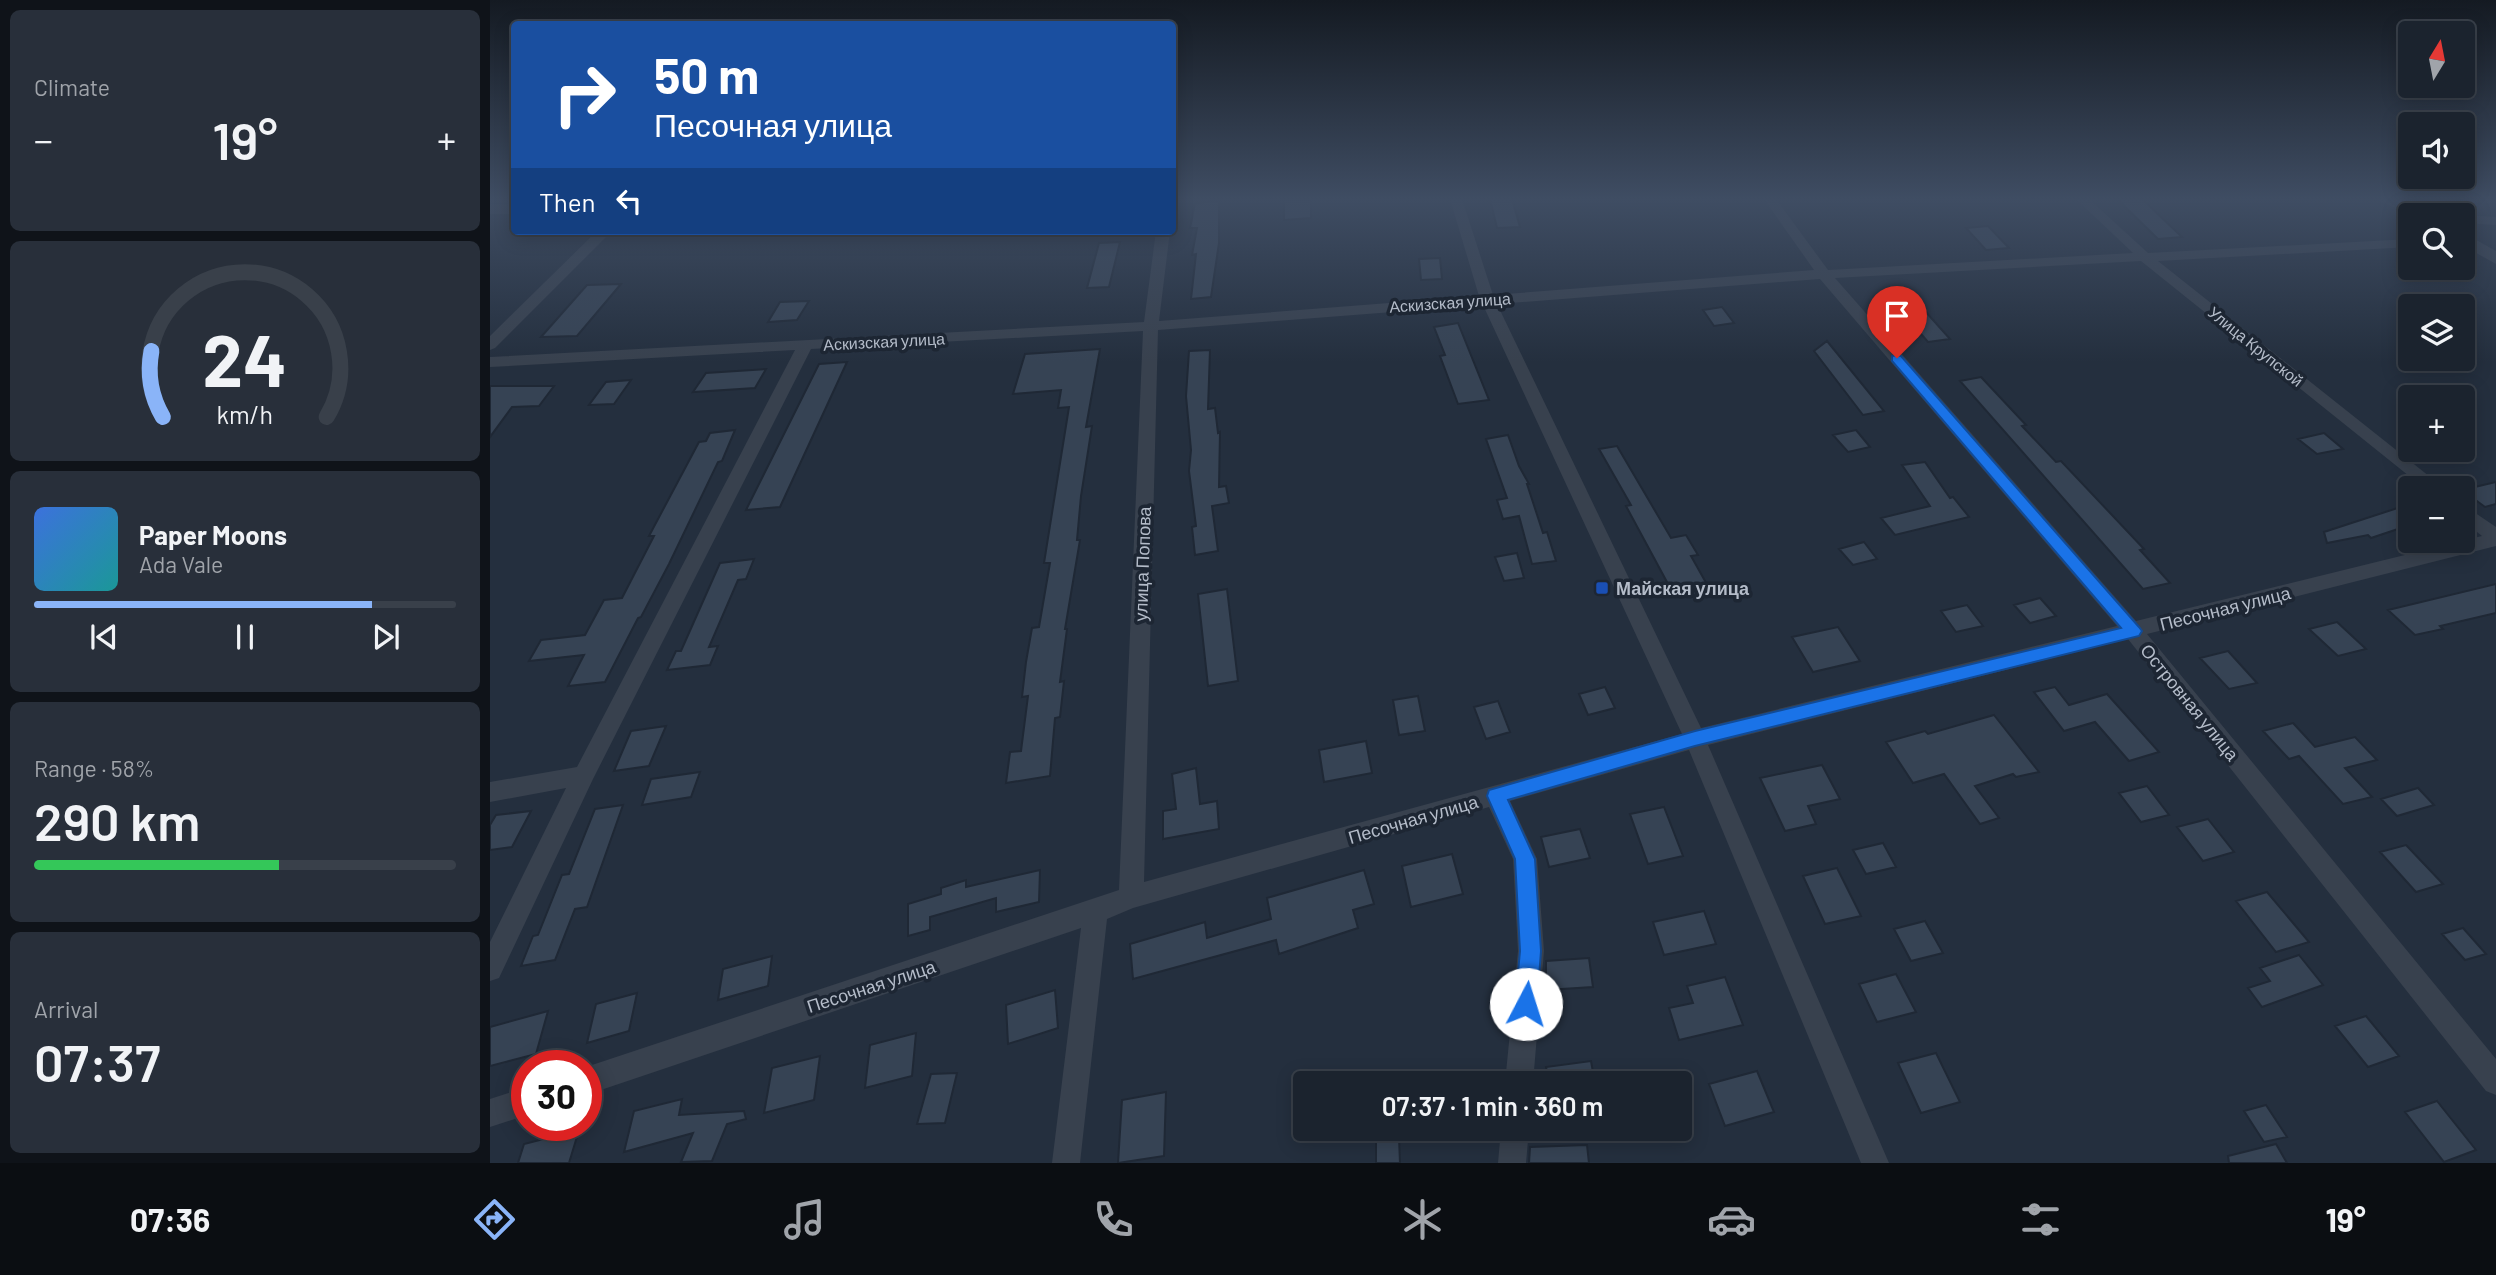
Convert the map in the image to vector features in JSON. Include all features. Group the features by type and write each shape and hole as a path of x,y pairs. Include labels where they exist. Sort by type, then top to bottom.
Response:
{"street":[{"path":"490,345 583,253"},
{"name":"улица Попова","path":"1131,897 1151,326 1160,253"},
{"path":"1473,253 1487,298 1695,739 1875,1163"},
{"name":"Островная улица","path":"1809,253 1824,274 2133,631 2496,1082"},
{"name":"Улица Крупской","path":"2141,253 2420,476"},
{"name":"Аскизская улица","path":"490,362 1151,326 1824,274 2241,253"},
{"path":"490,969 584,775 805,345"},
{"path":"2475,521 2496,538"},
{"name":"Песочная улица","path":"602,1076 1095,912 1131,897 1695,739 2496,538"},
{"path":"490,792 584,775"},
{"path":"1496,796 1525,859 1531,951 1520,1071"},
{"path":"1066,1163 1095,912"},
{"path":"490,1113 511,1106"},
{"path":"1512,1163 1514,1141"}],"building":[{"path":"1096,253 1117,253 1109,287 1087,288"},
{"path":"1192,253 1217,253 1211,297 1191,299 1196,254"},
{"path":"1440,258 1442,279 1421,280 1419,259"},
{"path":"621,284 577,336 541,337 587,285"},
{"path":"1909,293 1950,339 1928,342 1888,296"},
{"path":"809,301 797,320 768,322 780,302"},
{"path":"1722,307 1734,323 1714,326 1703,310"},
{"path":"1458,323 1489,400 1458,404 1440,356 1445,355 1434,327"},
{"path":"1827,341 1884,411 1863,415 1814,351"},
{"path":"1100,349 1086,427 1092,426 1081,496 1077,540 1080,540 1065,629 1060,717 1055,718 1050,776 1006,783 1010,752 1021,751 1028,696 1022,697 1026,662 1032,628 1039,627 1050,563 1044,563 1069,407 1058,408 1061,390 1013,394 1025,354"},
{"path":"1210,350 1208,409 1215,408 1218,433 1220,432 1219,487 1226,486 1229,503 1212,506 1218,551 1195,555 1192,527 1196,526 1189,471 1191,450 1186,396 1189,351"},
{"path":"847,362 780,507 746,510 819,364"},
{"path":"766,369 755,388 693,392 706,373"},
{"path":"1981,377 2056,462 2061,461 2144,549 2140,550 2170,583 2143,589 1960,381"},
{"path":"631,380 614,404 589,405 606,382"},
{"path":"490,386 554,386 539,406 512,407 490,437"},
{"path":"735,430 669,564 605,682 568,686 584,655 529,661 541,640 585,635 604,600 622,598 654,536 649,536 699,442 706,441 710,433"},
{"path":"1856,430 1870,447 1848,452 1833,435"},
{"path":"2324,433 2343,449 2317,454 2298,439"},
{"path":"1508,435 1519,466 1529,484 1543,533 1547,532 1556,561 1532,564 1519,516 1503,519 1497,500 1507,498 1486,439"},
{"path":"1617,446 1671,538 1686,535 1698,555 1691,556 1709,588 1674,595 1626,506 1631,505 1599,449"},
{"path":"1925,462 1950,498 1953,497 1969,517 1895,535 1881,518 1930,506 1902,465"},
{"path":"2496,482 2496,504 2485,507 2475,500 2475,487"},
{"path":"2398,508 2398,529 2371,538 2368,535 2327,543 2324,532"},
{"path":"1864,542 1877,559 1853,565 1839,549"},
{"path":"1517,553 1524,578 1504,581 1495,557"},
{"path":"754,559 746,579 738,580 709,647 718,646 710,665 667,670 676,651 681,651 720,563"},
{"path":"2496,584 2496,613 2440,626 2443,629 2415,635 2388,610"},
{"path":"1227,589 1238,681 1208,686 1198,594"},
{"path":"2040,598 2056,616 2030,623 2014,605"},
{"path":"1967,605 1983,626 1956,632 1941,611"},
{"path":"2337,622 2366,649 2338,656 2309,629"},
{"path":"1838,627 1860,661 1813,672 1792,637"},
{"path":"2228,651 2257,683 2229,689 2200,658"},
{"path":"1605,687 1615,708 1588,715 1579,694"},
{"path":"2055,687 2069,705 2107,694 2159,752 2129,761 2095,722 2064,731 2034,692"},
{"path":"1418,696 1425,731 1399,735 1393,700"},
{"path":"1498,701 1510,732 1486,739 1474,707"},
{"path":"1994,715 2039,772 2016,777 2013,774 1975,786 1999,818 1980,824 1944,774 1913,783 1886,742 1925,731 1928,734"},
{"path":"2293,723 2315,747 2355,737 2377,760 2345,768 2372,797 2343,804 2299,756 2289,759 2263,731"},
{"path":"666,726 649,766 614,771 631,731"},
{"path":"1366,741 1372,773 1324,782 1319,750"},
{"path":"1822,765 1840,799 1808,806 1816,824 1785,831 1760,778"},
{"path":"1196,768 1200,804 1217,801 1219,829 1163,839 1163,811 1176,809 1172,774"},
{"path":"700,772 691,797 642,805 651,779"},
{"path":"2147,786 2169,815 2141,822 2119,793"},
{"path":"2418,788 2434,805 2397,816 2381,799"},
{"path":"623,805 587,907 575,909 555,960 521,966 533,936 538,935 562,875 569,874 595,809"},
{"path":"1664,807 1683,856 1648,864 1630,814"},
{"path":"531,811 512,847 490,850 490,825 496,815"},
{"path":"2208,819 2234,852 2203,861 2177,827"},
{"path":"1580,829 1590,858 1549,867 1541,837"},
{"path":"1883,843 1896,867 1866,874 1853,850"},
{"path":"2406,845 2443,884 2416,892 2380,852"},
{"path":"1452,854 1463,894 1411,907 1402,866"},
{"path":"1837,868 1861,916 1825,924 1803,876"},
{"path":"1040,870 1039,902 996,912 996,898 930,917 930,930 908,936 908,904 941,894 941,888 966,880 966,887"},
{"path":"1364,870 1374,904 1353,910 1358,928 1279,954 1276,940 1133,979 1130,944 1205,922 1207,938 1271,919 1267,898"},
{"path":"2267,892 2309,942 2276,952 2236,901"},
{"path":"1704,911 1716,944 1664,955 1653,922"},
{"path":"1925,921 1943,953 1911,961 1894,929"},
{"path":"2463,928 2486,954 2465,960 2442,934"},
{"path":"2299,955 2323,985 2262,1007 2248,988 2270,981 2260,968"},
{"path":"772,956 768,986 718,1000 723,969"},
{"path":"1589,958 1593,987 1546,990 1546,961"},
{"path":"1896,974 1916,1012 1877,1022 1859,984"},
{"path":"1725,977 1743,1025 1679,1040 1669,1008 1693,1003 1687,986"},
{"path":"1055,990 1058,1028 1008,1044 1006,1005"},
{"path":"637,993 629,1031 587,1043 596,1004"},
{"path":"548,1011 537,1050 511,1050 511,1061 490,1066 490,1027"},
{"path":"2366,1016 2399,1056 2368,1067 2335,1026"},
{"path":"916,1033 912,1076 865,1088 870,1045"},
{"path":"1936,1053 1960,1102 1921,1113 1898,1063"},
{"path":"820,1056 814,1100 764,1113 772,1068"},
{"path":"1591,1061 1593,1071 1547,1071 1546,1067"},
{"path":"1757,1071 1774,1112 1725,1126 1709,1084"},
{"path":"957,1073 945,1123 917,1124 931,1074"},
{"path":"1166,1092 1164,1156 1118,1163 1122,1100"},
{"path":"682,1099 679,1115 744,1111 746,1119 727,1124 712,1161 681,1162 693,1133 624,1152 634,1111"},
{"path":"2437,1101 2476,1150 2444,1162 2405,1112"},
{"path":"2266,1105 2287,1137 2264,1142 2244,1111"},
{"path":"536,1141 576,1141 569,1163 518,1163 524,1144"},
{"path":"1376,1141 1399,1141 1400,1163 1376,1163"},
{"path":"2276,1144 2287,1163 2229,1163 2228,1156"},
{"path":"1587,1145 1589,1163 1529,1163 1530,1147"}],"place":[{"name":"Майская улица","path":"1602,588"}],"route":[{"path":"1526,1004 1531,951 1525,859 1496,796 1695,739 2133,631 1897,358"}]}
